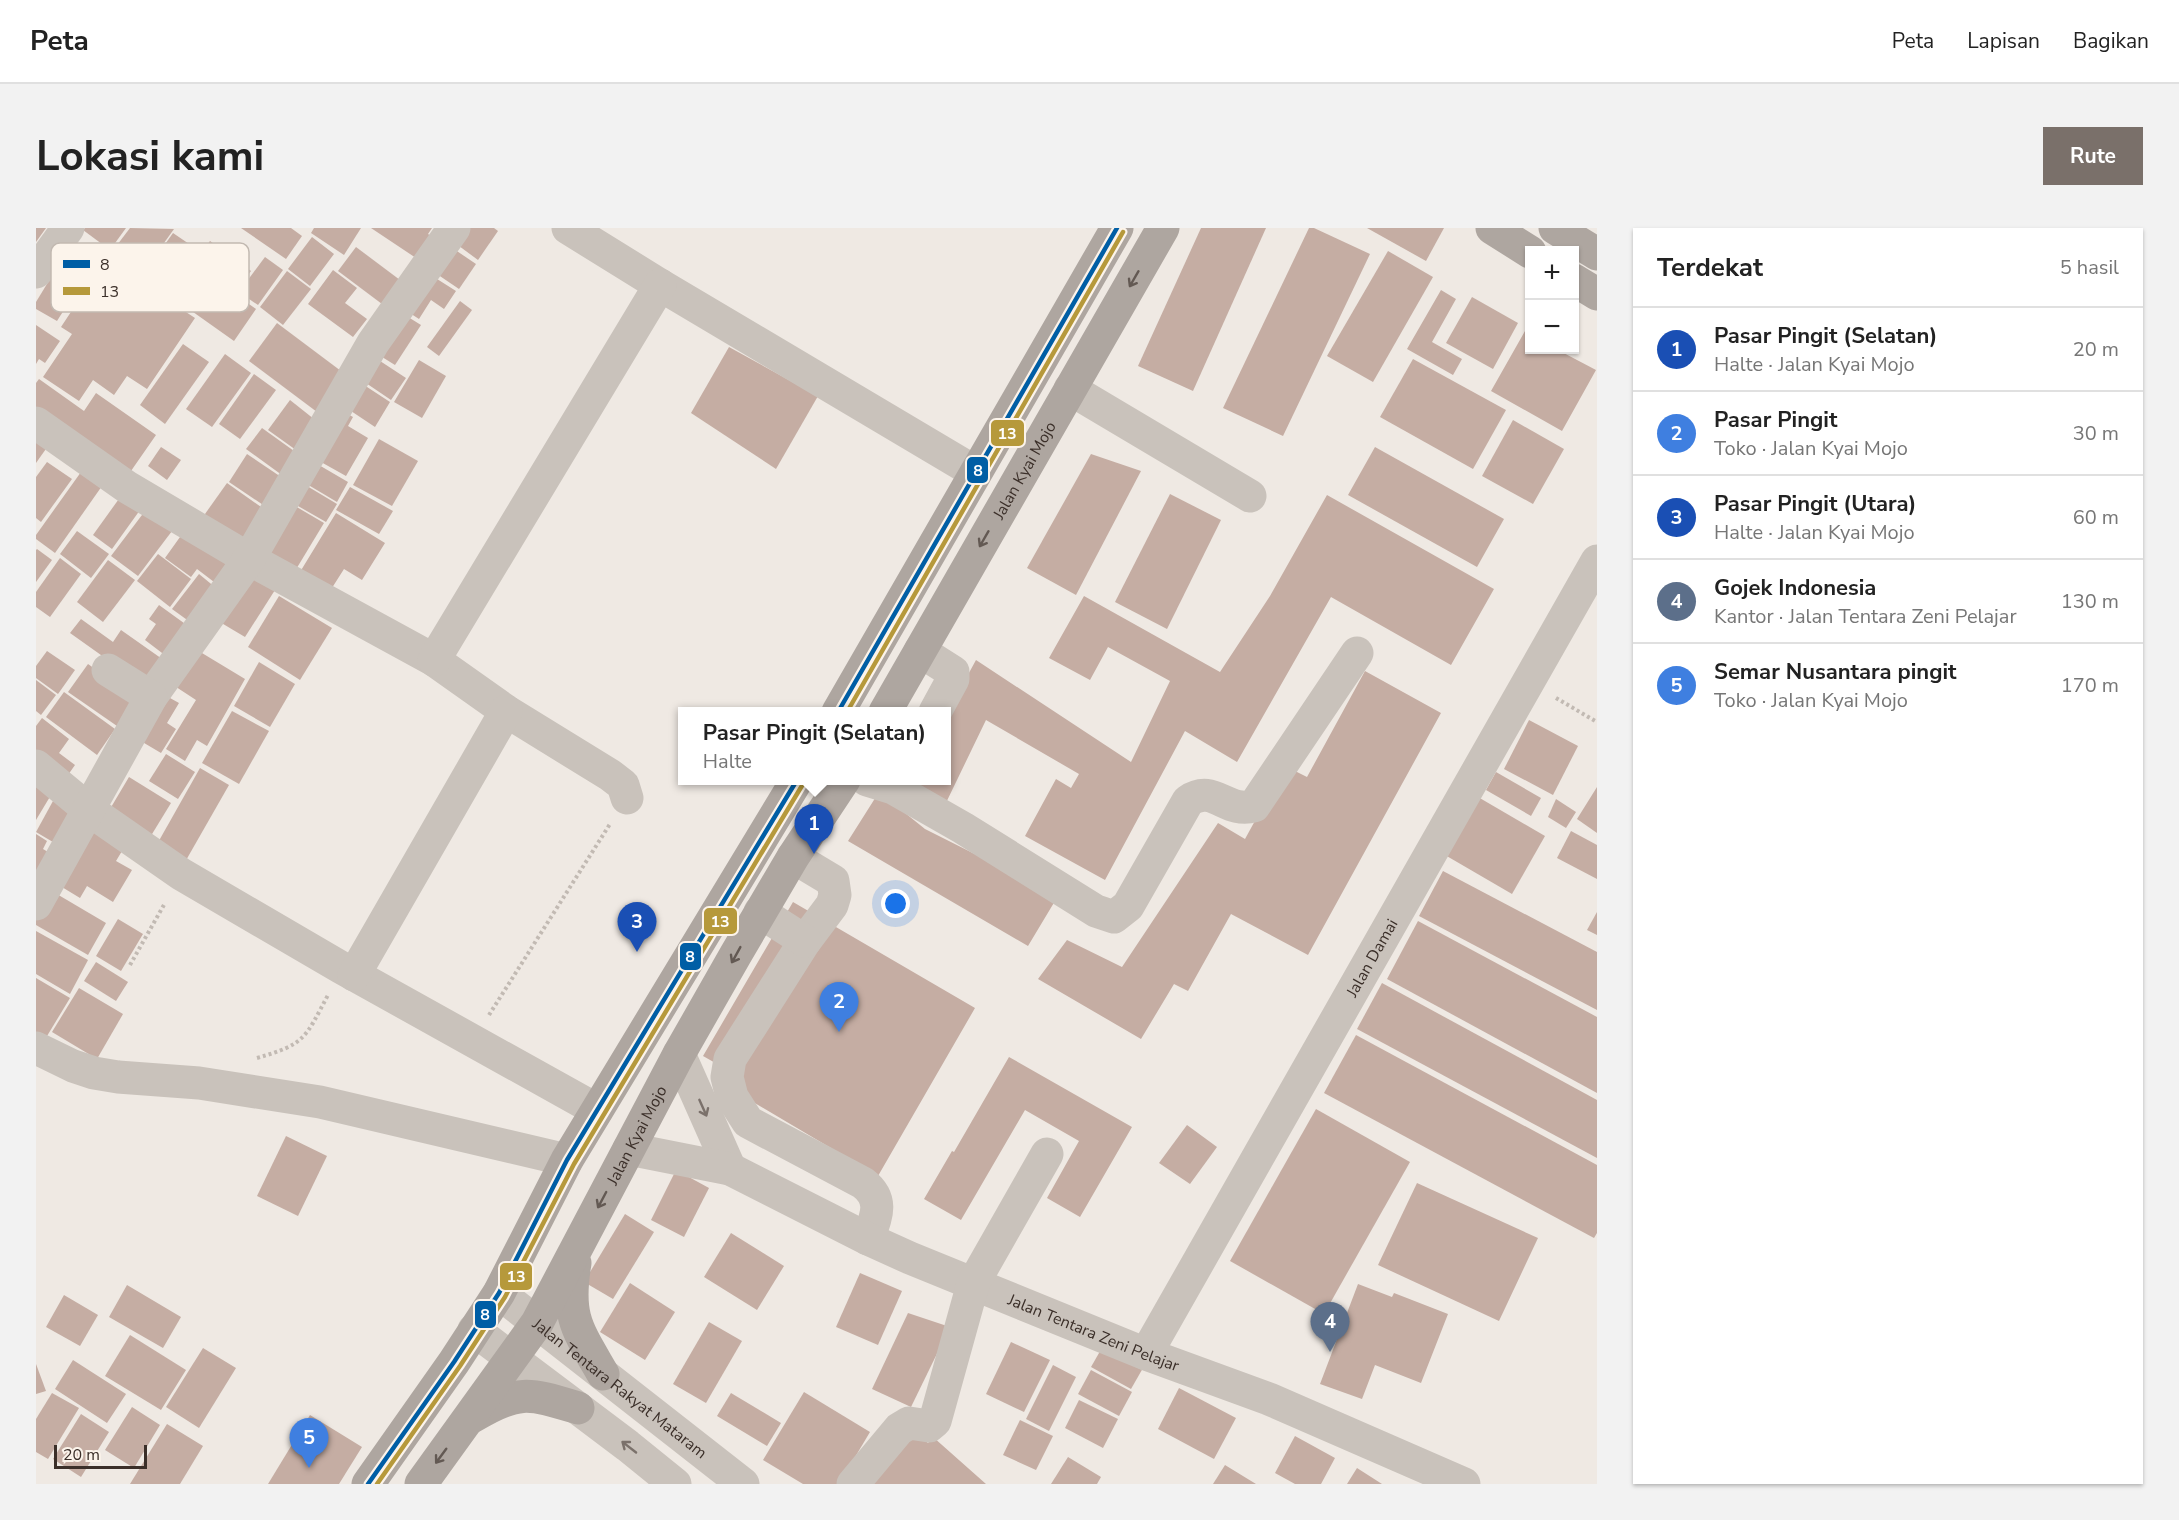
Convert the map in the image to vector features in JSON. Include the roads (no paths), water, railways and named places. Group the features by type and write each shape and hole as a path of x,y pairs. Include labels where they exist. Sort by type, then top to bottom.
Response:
{"main road":[{"path":"840,707 1117,228"},
{"name":"Jalan Kyai Mojo","path":"887,707 1163,228"},
{"path":"1492,228 1525,249"},
{"path":"1555,228 1597,254"},
{"path":"1579,283 1597,294"},
{"path":"914,583 949,602"},
{"path":"368,1484 454,1362 499,1293 567,1160 793,785"},
{"name":"Jalan Kyai Mojo","path":"421,1484 537,1323 680,1054 760,912 841,785"},
{"path":"578,1246 571,1306 576,1326 603,1374"},
{"path":"467,1420 496,1402 512,1397 545,1398 578,1408"}],"street":[{"path":"57,243 68,228"},
{"path":"36,904 151,697 249,559 373,343 454,228"},
{"path":"568,228 975,472"},
{"path":"36,272 51,251"},
{"path":"435,660 660,285"},
{"path":"1070,389 1250,496"},
{"path":"36,423 127,487 249,559 435,660 506,711 623,784 627,798"},
{"name":"Jalan Damai","path":"1146,1354 1597,561"},
{"path":"920,651 953,672 953,679 937,707"},
{"path":"888,785 963,828 1096,911 1114,917 1128,906 1188,801 1197,794 1209,795 1240,809 1254,806 1357,652"},
{"path":"108,670 151,697"},
{"path":"348,971 506,711"},
{"path":"36,766 89,810 181,874 348,971 597,1110"},
{"path":"793,857 833,881 835,895 832,905 805,941 730,1059 727,1077 732,1097 748,1122 863,1183 873,1191 877,1198 876,1216 868,1239"},
{"path":"760,912 805,941"},
{"path":"36,1048 73,1066 102,1074 199,1083 320,1102 567,1160"},
{"path":"680,1054 741,1175 775,1137"},
{"name":"Jalan Tentara Zeni Pelajar","path":"629,1149 741,1175 868,1239 973,1284 1146,1354 1269,1399 1464,1484"},
{"path":"853,1484 899,1429 909,1423 929,1426 935,1421 973,1284 1047,1154"},
{"name":"Jalan Tentara Rakyat Mataram","path":"499,1293 743,1484"},
{"path":"474,1330 675,1484"}],"place":[{"name":"Pasar Pingit (Selatan)","path":"814,854"},
{"name":"Pasar Pingit (Utara)","path":"637,952"},
{"name":"Pasar Pingit","path":"839,1032"},
{"name":"Gojek Indonesia","path":"1330,1352"},
{"name":"Semar Nusantara pingit","path":"309,1468"}]}
